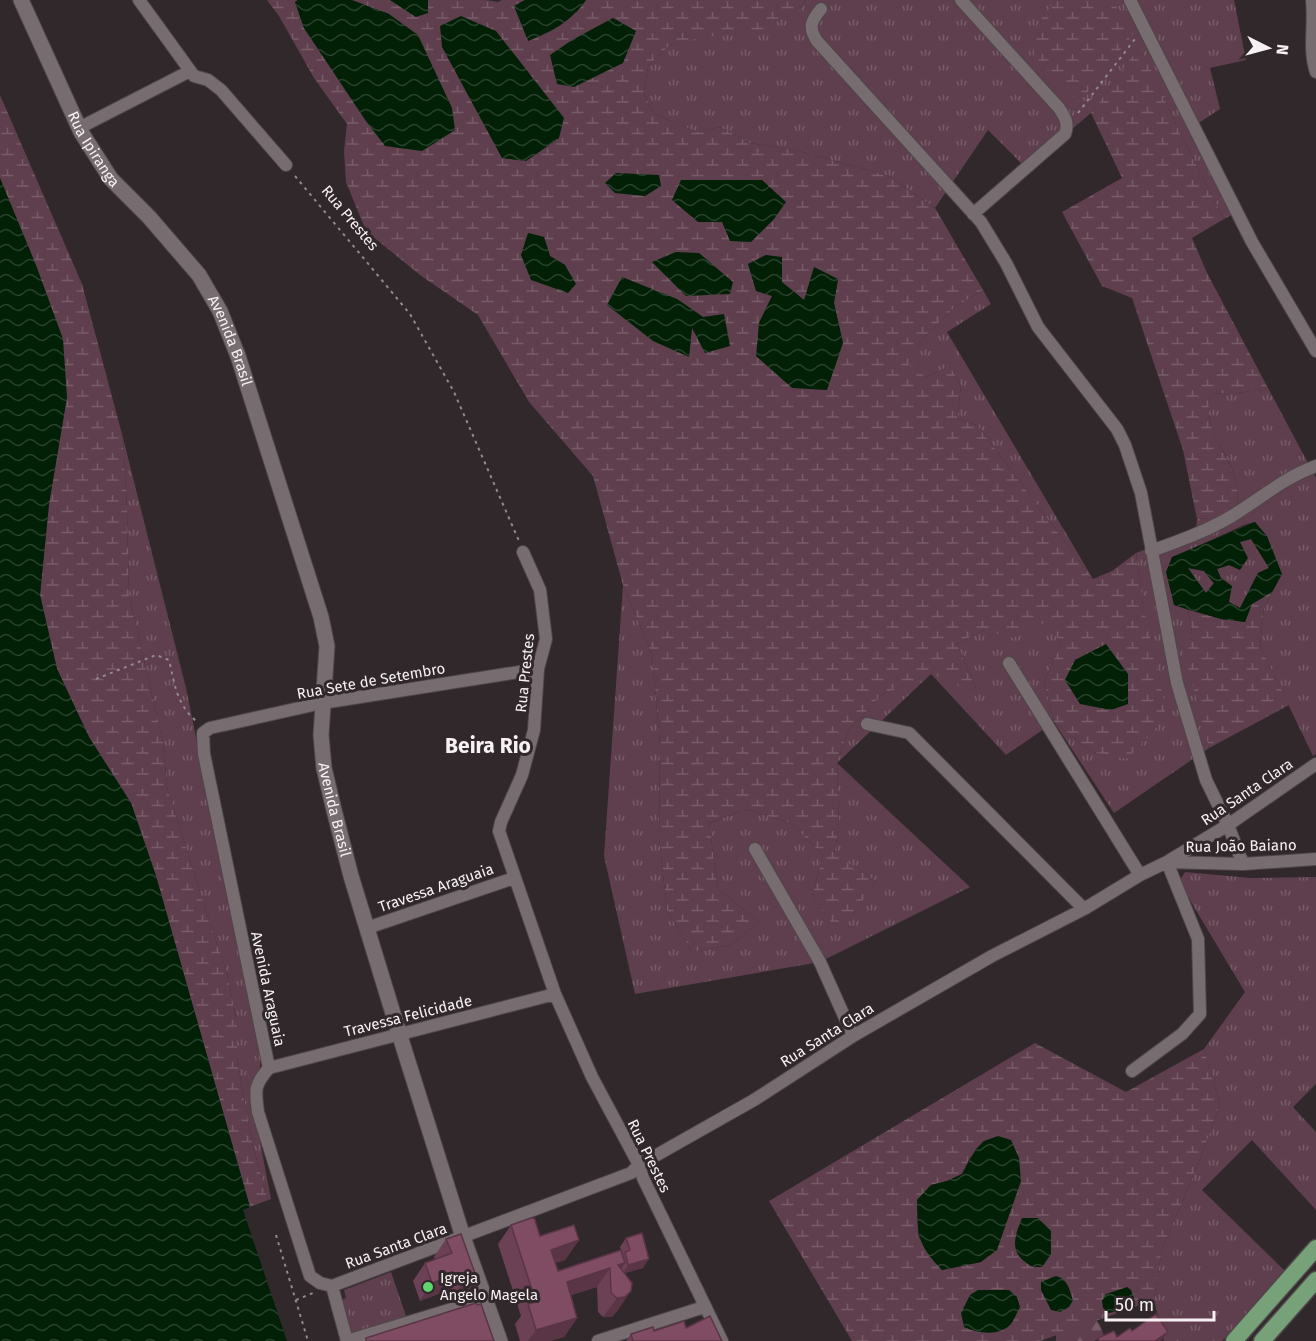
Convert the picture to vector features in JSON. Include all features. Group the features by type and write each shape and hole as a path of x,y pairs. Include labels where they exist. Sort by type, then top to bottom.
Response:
{"main road":[{"path":"1234,1341 1316,1248"},
{"path":"1262,1341 1316,1280"}],"street":[{"name":"Rua Ipiranga","path":"21,0 79,128 111,179 149,217 199,275"},
{"path":"140,0 194,76 208,80 221,90 286,165"},
{"path":"961,0 1059,108 1066,119 1067,127 1065,134 974,214"},
{"path":"1130,0 1252,242 1316,351"},
{"path":"1312,0 1314,14 1310,50 1316,72"},
{"path":"821,9 813,19 811,32 817,42 981,222 1006,263 1038,327 1117,429 1125,445 1141,494 1178,683 1206,780 1228,825 1243,864"},
{"path":"79,128 190,71"},
{"name":"Avenida Brasil","path":"199,275 220,311 238,356 321,617 327,646 321,735 324,768 351,876 399,1034 463,1237 500,1341"},
{"path":"1151,551 1231,517 1300,472 1316,466"},
{"name":"Rua Prestes","path":"523,552 540,590 546,639 538,669 534,730 522,775 499,831 555,994 592,1077 639,1166 722,1341"},
{"path":"1009,663 1140,875"},
{"name":"Rua Sete de Setembro","path":"210,728 322,704 538,669"},
{"path":"867,724 909,732 1084,909"},
{"name":"Avenida Araguaia","path":"210,728 203,733 204,754 269,1068 255,1089 258,1112 309,1276 320,1283 332,1286"},
{"name":"Rua Santa Clara","path":"332,1286 632,1173 639,1166 754,1100 853,1036 992,956 1084,909 1140,875 1167,862 1228,825 1316,764"},
{"path":"755,849 820,963 853,1036"},
{"name":"Rua João Baiano","path":"1167,862 1243,864 1316,859"},
{"path":"1132,1071 1182,1034 1200,1014 1198,939 1167,862"},
{"name":"Travessa Araguaia","path":"367,928 514,878"},
{"name":"Travessa Felicidade","path":"269,1068 555,994"},
{"path":"332,1286 347,1341 485,1299"},
{"path":"598,1341 704,1306"}],"path":[{"path":"1067,127 1144,28"},
{"name":"Rua Prestes","path":"286,165 410,314 454,392 523,552"},
{"path":"96,679 156,655 169,660 184,710 199,723 210,728"},
{"path":"276,1235 308,1341"}],"green space":[{"path":"267,0 298,0 295,2 304,28 366,121 389,14 351,0 390,0 416,17 428,0 498,2 525,0 514,6 577,12 586,0 806,0 799,10 758,32 703,37 670,45 648,66 644,93 654,114 697,132 720,127 750,143 799,151 889,176 935,208 983,290 955,307 925,336 908,364 926,377 950,366 961,386 957,419 977,425 1093,579 1112,571 1136,553 1143,605 1166,709 1154,731 1127,759 1092,752 1054,722 1044,682 1061,643 1046,622 1013,638 984,630 957,644 977,691 931,674 882,695 849,729 837,762 839,830 834,853 876,881 840,934 812,896 823,855 790,823 746,809 709,823 718,889 759,922 731,945 692,952 667,910 659,837 660,745 652,654 623,585 593,476 529,402 478,315 420,275 366,231 346,182 344,151 347,124 314,78 279,16","holes":["559,138 526,161 502,158","528,233 544,237 550,256 565,265 568,293","766,255 782,282 804,300 838,279 834,303 843,343 759,323 772,296 748,264","677,299 703,317 692,327 689,356"]},
{"path":"806,0 1234,0 1246,60 1210,68 1220,109 1194,126 1237,212 1224,219 1179,131 1140,47 1091,113 1026,168 988,130 935,208 889,176 799,151 750,143 720,127 697,132 654,114 644,93 648,66 670,45 799,10"},
{"path":"1055,0 1112,0 1133,34 1079,103 1035,56 1030,35"},
{"path":"1140,46 1179,131 1224,219 1192,238 1207,273 1268,388 1232,394 1209,393 1211,426 1230,464 1236,482 1237,505 1224,517 1197,519 1183,450 1132,298 1102,286 1062,212 1122,178 1091,113"},
{"path":"0,95 82,284 123,438 129,594 163,743 167,787 227,973 237,1022 237,1057 243,1093 253,1147 268,1200 250,1207 156,876 131,803 89,737 57,669 40,595 49,504 67,397 0,178"},
{"path":"983,290 991,304 947,332 1093,579 977,425 957,419 961,386 950,366 926,377 907,364 925,336 955,307"},
{"path":"1268,388 1316,478 1316,754 1313,756 1260,646 1264,608 1282,574 1254,522 1172,558 1174,605 1188,610 1192,631 1187,659 1209,748 1114,813 1054,722 1092,752 1127,758 1154,731 1136,553 1196,530 1197,519 1224,517 1237,505 1233,472 1211,426 1209,393 1232,394"},
{"path":"123,438 186,688 261,1058 254,1110 271,1199 268,1200 253,1147 243,1093 237,1057 237,1022 227,973 167,787 163,743 129,594"},
{"path":"1251,539 1269,568 1258,573 1240,608 1229,602 1217,569 1229,565 1240,542"},
{"path":"1187,568 1204,571 1214,584 1206,593"},
{"path":"623,585 652,654 660,745 659,837 667,910 692,952 731,945 759,922 718,889 709,823 746,809 790,823 823,855 812,896 840,933 876,881 834,854 839,830 837,763 970,887 820,962 635,994 604,856"},
{"path":"1272,592 1264,608 1260,646 1289,705 1209,748 1186,659 1192,631 1188,610 1221,619 1245,622 1252,604"},
{"path":"1046,621 1061,643 1044,682 1054,722 1006,755 931,674 837,763 849,729 882,695 931,673 977,691 957,644 984,630"},
{"path":"1185,872 1251,878 1316,877 1316,1084 1293,1107 1316,1132 1316,1210 1252,1140 1202,1190 1285,1271 1222,1341 1164,1341 1154,1300 1162,1249 1199,1162 1220,1104 1204,1049 1245,992 1179,882"},
{"path":"1035,1043 1126,1092 1204,1049 1220,1104 1199,1162 1162,1249 1154,1300 1040,1341 852,1341 769,1201","holes":["984,1141 981,1262 942,1270 918,1236 917,1200 931,1185 962,1174 969,1159"]},
{"path":"391,1272 406,1316 351,1336 341,1300 346,1298 344,1290"},
{"path":"1092,1314 1104,1336 1094,1341 1056,1341 1056,1334"}],"water":[{"path":"298,0 352,0 389,14 418,35 452,108 455,130 422,151 385,146 304,28 295,2"},
{"path":"390,0 428,0 428,13 416,17"},
{"path":"525,0 586,0 573,15 560,25 528,41 514,6"},
{"path":"461,16 496,31 564,118 559,138 526,161 502,158 442,47 440,26"},
{"path":"613,18 636,31 623,63 574,87 557,84 550,55"},
{"path":"616,173 659,175 661,186 645,196 615,193 605,183"},
{"path":"0,178 36,265 63,339 67,397 49,504 40,595 57,669 89,737 131,803 156,876 250,1207 243,1210 287,1341 0,1341"},
{"path":"681,180 762,180 786,202 774,219 751,242 730,241 722,222 698,222 672,200"},
{"path":"528,233 544,237 550,256 565,265 576,284 568,293 531,280 521,255"},
{"path":"676,252 699,253 733,282 730,294 686,296 652,262"},
{"path":"766,255 782,257 782,282 804,300 814,267 838,279 834,303 843,343 827,390 792,388 756,356 759,323 772,296 756,291 748,264"},
{"path":"622,277 677,299 703,317 724,314 730,346 705,353 692,328 689,357 653,341 607,305"},
{"path":"1255,522 1267,536 1282,574 1272,592 1252,604 1245,622 1221,619 1174,605 1166,572 1172,557","holes":["1251,539 1269,568 1258,573 1240,608 1229,602 1232,586 1221,578 1217,569 1229,565 1240,570 1248,558 1240,542","1188,568 1204,571 1214,583 1206,593"]},
{"path":"1106,644 1128,674 1128,704 1111,710 1080,704 1065,680 1075,660"},
{"path":"998,1136 1011,1140 1019,1158 1021,1181 997,1250 981,1262 942,1270 927,1253 920,1238 917,1200 931,1185 962,1174 976,1149 984,1141"},
{"path":"1022,1218 1038,1218 1051,1231 1051,1254 1042,1267 1033,1267 1025,1262 1017,1252 1015,1240"},
{"path":"1056,1276 1066,1282 1073,1300 1069,1307 1060,1312 1051,1310 1041,1290 1041,1282"},
{"path":"1127,1287 1134,1298 1130,1304 1109,1313 1103,1308 1102,1301 1106,1294"},
{"path":"978,1290 1009,1290 1017,1297 1020,1307 1006,1328 988,1333 964,1327 961,1313 970,1295"}],"building":[{"path":"534,1217 540,1236 574,1225 579,1240 551,1250 558,1271 621,1250 625,1263 618,1265 632,1283 631,1291 625,1297 617,1298 611,1293 610,1268 567,1282 577,1318 536,1330 528,1304 536,1302 511,1225"},
{"path":"642,1233 649,1259 628,1265 625,1252 630,1250 626,1238"},
{"path":"461,1234 477,1279 463,1283 459,1273 432,1283 425,1263 452,1253 446,1239"},
{"path":"476,1303 481,1304 494,1341 366,1341 366,1338"},
{"path":"1156,1314 1168,1332 1155,1341 1099,1341 1098,1338 1114,1331 1117,1337 1130,1328 1132,1331"},
{"path":"710,1316 722,1341 633,1341 631,1334 653,1327 654,1331 684,1321 686,1328"}],"place":[{"name":"Igreja Angelo Magela","path":"428,1287"}],"district":[{"name":"Beira Rio","path":"488,746"}]}
